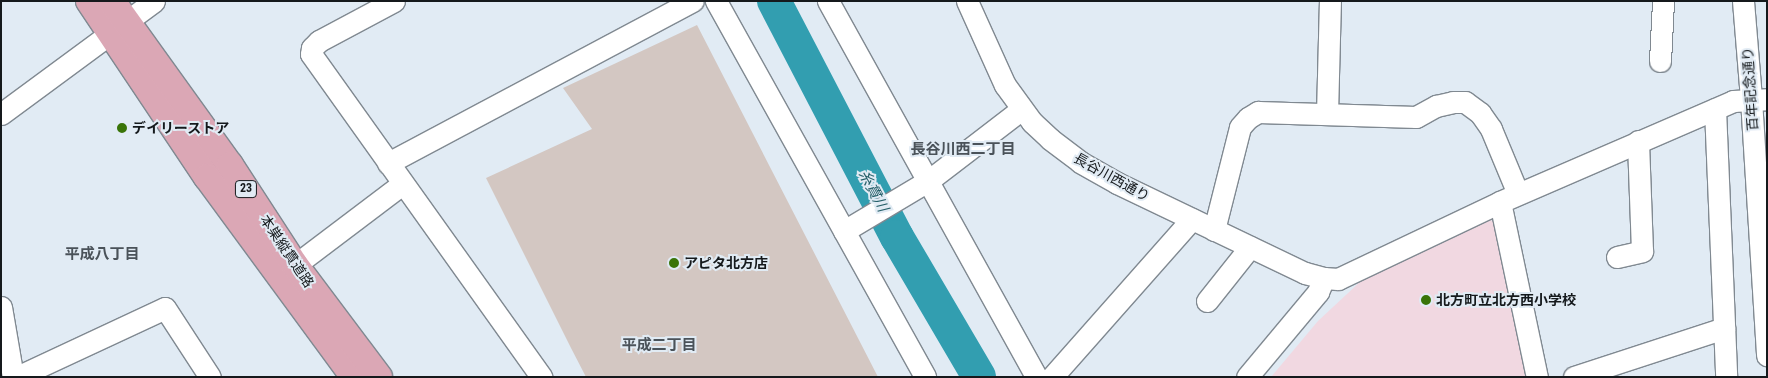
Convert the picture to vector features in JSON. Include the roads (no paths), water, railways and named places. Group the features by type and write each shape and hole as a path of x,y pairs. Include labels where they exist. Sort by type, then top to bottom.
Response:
{"main road":[{"name":"本巣縦貫道路","path":"89,1 116,18 230,165 295,265 379,377"},
{"name":"本巣縦貫道路","path":"116,18 207,178 354,377"}],"street":[{"path":"1,114 116,18 154,1"},
{"path":"394,1 319,41 312,48 311,54 541,377"},
{"path":"388,163 693,1"},
{"path":"716,1 848,228 925,377"},
{"path":"828,1 924,184 1036,377"},
{"name":"長谷川西通り","path":"966,1 1005,85 1032,122 1050,139 1080,162 1117,183 1305,273 1324,278"},
{"path":"1327,114 1330,1"},
{"path":"1660,61 1663,1"},
{"name":"百年記念通り","path":"1743,1 1759,99 1767,356"},
{"path":"1246,377 1318,292 1324,278 1338,279 1509,198 1732,101 1759,99"},
{"path":"1214,230 1240,127 1248,118 1258,112 1416,117 1436,106 1453,102 1465,102 1480,113 1491,129 1509,198 1537,377"},
{"path":"848,228 924,184 1022,109"},
{"path":"1715,109 1726,377"},
{"path":"1617,257 1642,251 1638,141"},
{"path":"295,265 402,184"},
{"path":"1052,377 1192,219"},
{"path":"1207,301 1250,247"},
{"path":"1,307 15,377 165,308 210,377"},
{"path":"1574,377 1724,328"}],"waterway":[{"name":"糸貫川","path":"774,1 897,237 979,377"}],"place":[{"name":"デイリーストア","path":"122,128"},
{"name":"アピタ北方店","path":"674,263"},
{"name":"北方町立北方西小学校","path":"1426,300"}],"district":[{"name":"長谷川西二丁目","path":"963,150"},
{"name":"平成八丁目","path":"102,255"},
{"name":"平成二丁目","path":"659,346"}]}
